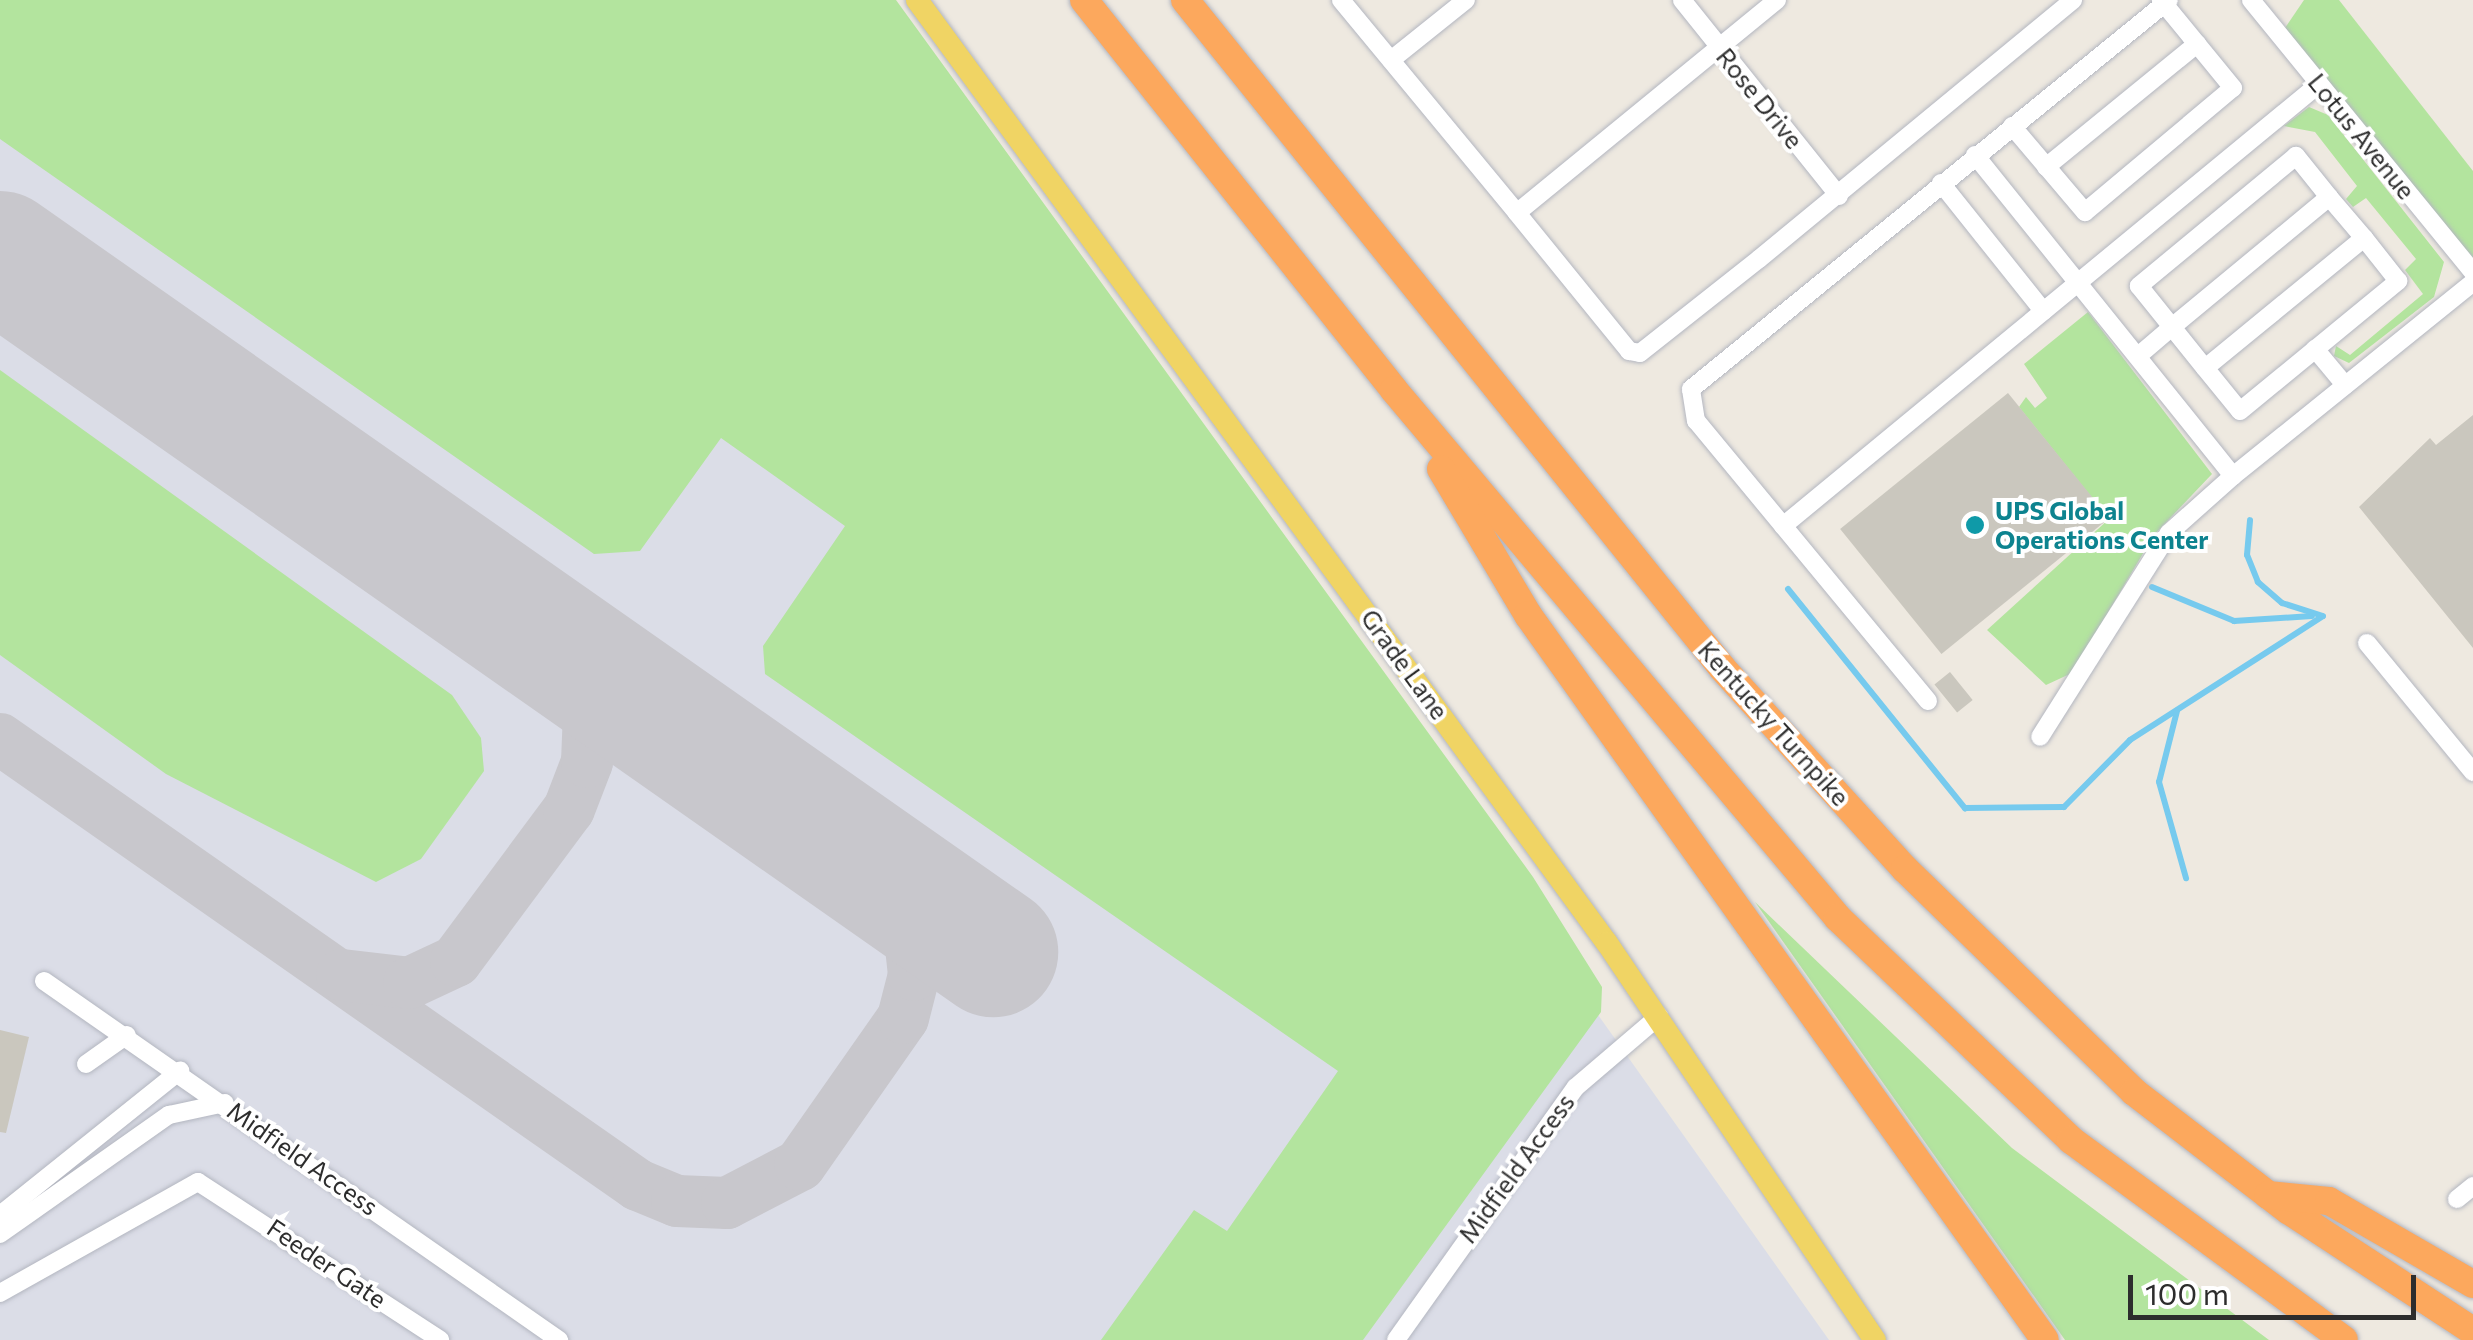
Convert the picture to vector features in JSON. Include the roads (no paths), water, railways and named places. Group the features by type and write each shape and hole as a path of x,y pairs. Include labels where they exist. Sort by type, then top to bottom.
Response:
{"highway":[{"path":"1084,0 1394,390 1724,789 1912,996 2156,1208 2344,1340"},
{"name":"Kentucky Turnpike","path":"1186,0 1723,669 2062,1028 2267,1195 2473,1331"},
{"path":"1394,390 1528,616 2045,1340"},
{"path":"2267,1195 2330,1201 2473,1284"}],"main road":[{"name":"Grade Lane","path":"917,0 1659,1016 1875,1340"}],"street":[{"path":"1341,0 1629,351 1640,353 1839,196 2073,0"},
{"path":"1391,60 1466,0"},
{"name":"Rose Drive","path":"1682,0 1839,196"},
{"path":"1517,213 1778,0"},
{"name":"Lotus Avenue","path":"2251,0 2473,272"},
{"path":"1928,701 1696,422 1691,389 1940,184 2165,1 2234,88 2085,212 2012,126"},
{"path":"2046,166 2197,44"},
{"path":"1782,526 2319,84"},
{"path":"1975,156 2233,476"},
{"path":"2296,156 2328,196 2398,281 2240,411 2139,286 2296,156"},
{"path":"1940,184 2043,311"},
{"path":"2138,356 2328,196"},
{"path":"2205,368 2364,238"},
{"path":"2040,737 2169,533 2233,476 2473,282"},
{"path":"2315,350 2345,385"},
{"path":"2367,643 2473,772"},
{"name":"Midfield Access","path":"44,980 226,1102 559,1340"},
{"name":"Midfield Access","path":"1396,1340 1576,1087 1659,1016"},
{"path":"86,1064 126,1036"},
{"path":"1,1212 180,1072"},
{"path":"0,1234 169,1115 226,1102"},
{"name":"Feeder Gate","path":"0,1293 78,1255 177,1186 214,1186 440,1340"},
{"path":"2458,1199 2473,1186"}],"waterway":[{"path":"1788,589 1965,808 2064,807 2130,740 2323,616 2282,603 2258,582 2247,555 2250,520"},
{"path":"2152,587 2234,621 2312,616"},
{"path":"2177,711 2159,782 2186,878"}],"place":[{"name":"UPS Global Operations Center","path":"1975,525"}]}
